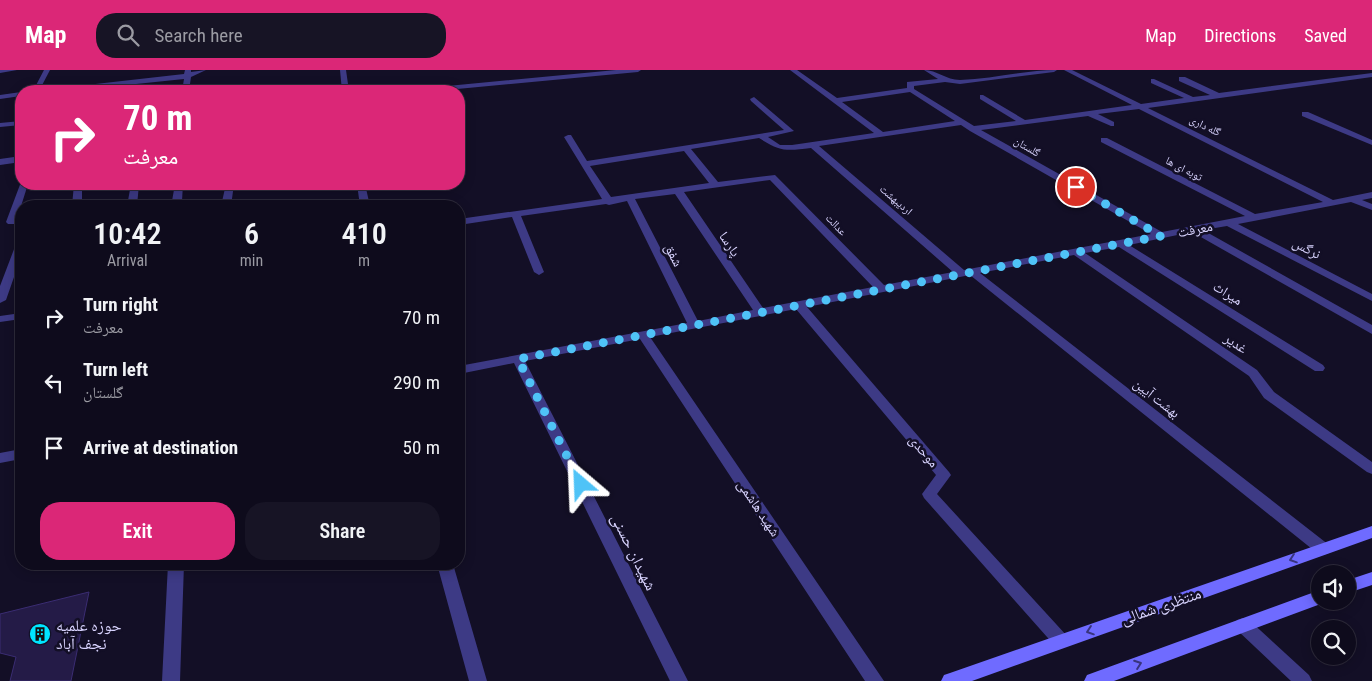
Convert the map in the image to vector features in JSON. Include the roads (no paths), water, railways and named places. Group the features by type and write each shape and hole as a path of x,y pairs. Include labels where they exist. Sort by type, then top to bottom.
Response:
{"main road":[{"name":"منتظری شمالی","path":"950,681 1372,532"},
{"path":"1356,584 1371,579"},
{"path":"1093,681 1311,600"}],"street":[{"path":"0,72 14,70"},
{"path":"39,85 47,70"},
{"path":"118,85 203,70"},
{"path":"343,70 345,85"},
{"path":"465,85 562,74 638,70"},
{"path":"793,70 882,135"},
{"path":"927,70 944,80"},
{"path":"835,101 910,90 910,84 944,80 960,82 1054,70"},
{"name":"گله داری","path":"1067,70 1333,203"},
{"path":"973,129 1372,75"},
{"path":"1182,79 1219,96"},
{"path":"1154,81 1193,100"},
{"name":"گلستان","path":"910,90 973,129 1161,236"},
{"path":"0,97 15,95"},
{"path":"983,97 1022,121"},
{"path":"585,164 790,132 754,99"},
{"path":"1091,114 1111,124"},
{"path":"1305,114 1372,143"},
{"path":"761,136 778,147 792,148 962,122"},
{"path":"0,125 15,124"},
{"path":"568,137 609,202"},
{"name":"توبه ای ها","path":"1104,140 1255,218"},
{"name":"اردیبهشت","path":"813,145 967,273"},
{"path":"686,148 716,186"},
{"path":"0,162 15,160"},
{"name":"عدالت","path":"716,186 772,177 881,289"},
{"path":"465,221 716,186"},
{"name":"پارسا","path":"678,191 760,313"},
{"name":"معرفت","path":"465,369 1372,195"},
{"name":"شفق","path":"630,198 694,325"},
{"path":"1352,199 1372,207"},
{"path":"10,222 15,208"},
{"path":"515,214 538,272"},
{"path":"0,223 15,221"},
{"name":"نرگس","path":"1229,223 1372,298"},
{"path":"1193,229 1372,330"},
{"name":"میراث","path":"1120,244 1319,368"},
{"name":"غدیر","path":"1076,252 1252,373 1269,395 1372,468"},
{"path":"0,300 15,260"},
{"name":"بهشت آیین","path":"967,273 1323,549"},
{"name":"موحدی","path":"799,305 944,475 930,494 1061,641"},
{"path":"0,319 15,317"},
{"name":"شهید هاشمی","path":"643,335 875,681"},
{"name":"شهیدان حسنی","path":"518,359 679,681"},
{"path":"0,458 15,455"},
{"path":"171,681 176,570"},
{"path":"447,570 478,681"},
{"path":"1243,625 1303,681"}],"place":[{"name":"حوزه علمیه نجف آباد","path":"40,634"}]}
